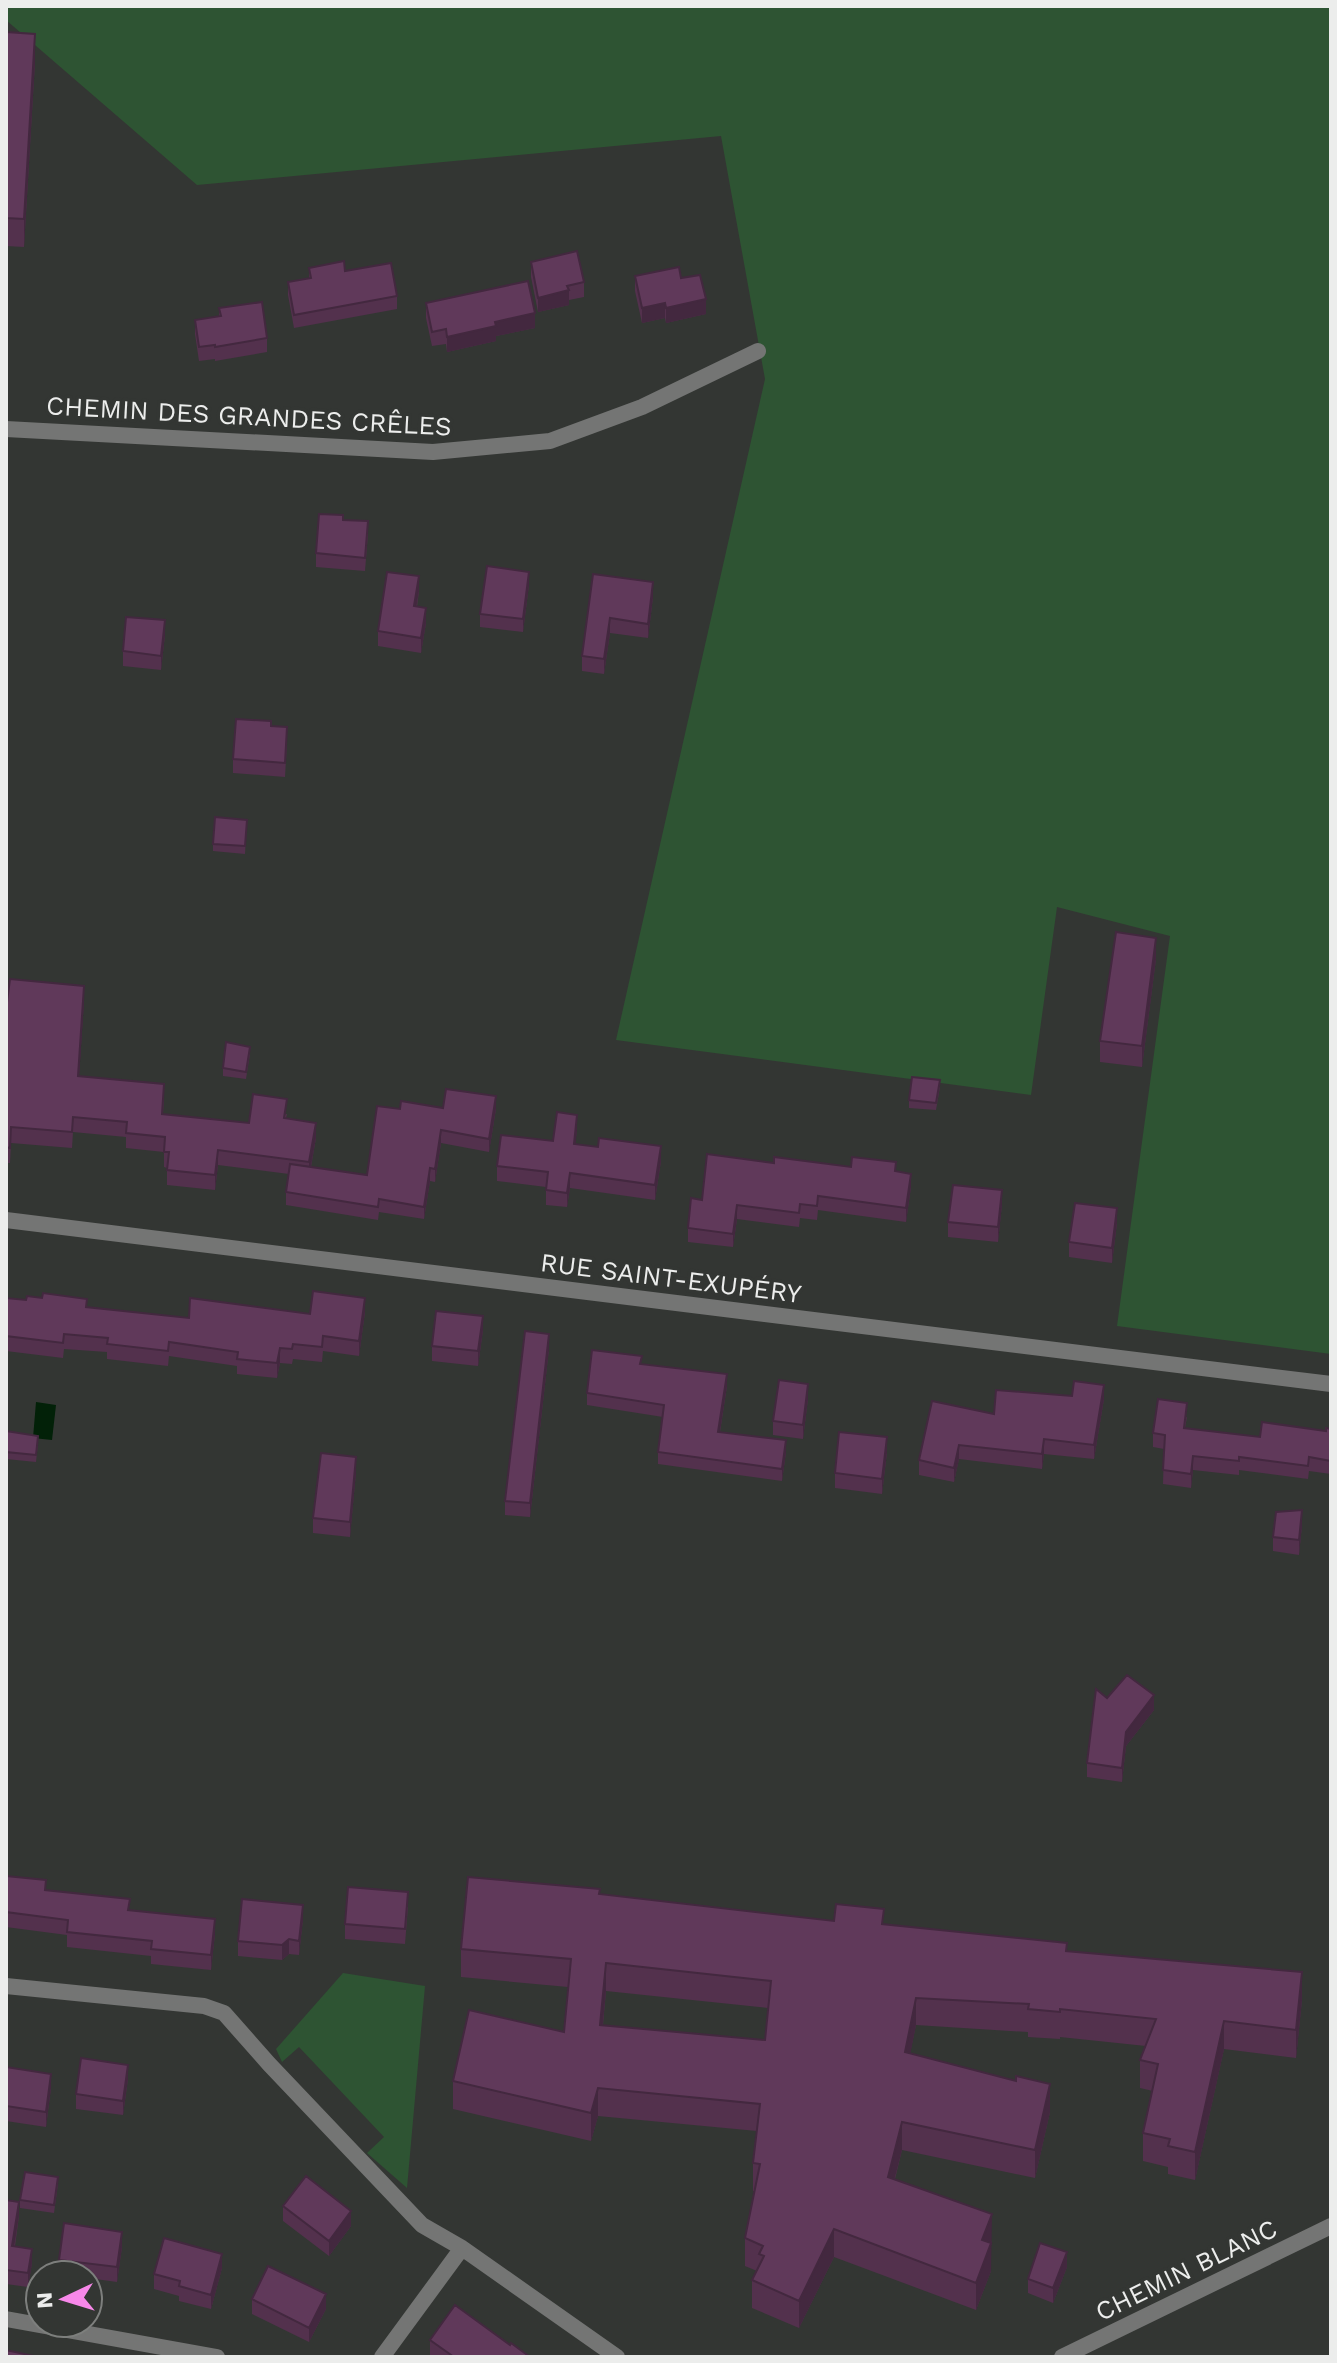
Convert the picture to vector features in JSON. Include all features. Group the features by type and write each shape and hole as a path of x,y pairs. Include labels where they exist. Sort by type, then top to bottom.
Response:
{"street":[{"name":"CHEMIN DES GRANDES CRÊLES","path":"6,429 433,452 550,441 642,407 758,351"},
{"name":"RUE SAINT-EXUPÉRY","path":"6,1220 1331,1384"},
{"path":"6,1986 204,2006 224,2013 422,2225 462,2248 617,2357"},
{"name":"CHEMIN BLANC","path":"1062,2357 1331,2226"},
{"path":"382,2357 462,2248"},
{"path":"6,2319 217,2357"}],"shaded area":[{"path":"6,6 1331,6 1331,1354 1117,1326 1170,936 1057,907 1031,1095 616,1040 765,379 721,136 197,185 6,20"},
{"path":"36,1402 56,1405 52,1440 33,1438"},
{"path":"343,1973 425,1986 407,2188 367,2153 384,2137 299,2047 282,2062 276,2049"}],"building":[{"path":"6,32 35,34 24,219 6,218"},
{"path":"577,251 584,282 567,286 569,290 538,298 531,262"},
{"path":"344,261 345,271 391,263 397,296 294,315 288,282 311,278 309,268"},
{"path":"679,267 681,278 700,275 706,299 666,308 665,303 642,308 635,276"},
{"path":"528,281 535,313 447,337 446,329 432,332 426,303"},
{"path":"262,302 267,338 199,347 195,320 221,316 219,308"},
{"path":"319,514 343,515 343,520 368,521 365,558 316,553"},
{"path":"487,566 529,572 523,619 480,614"},
{"path":"387,572 419,576 414,606 426,608 421,638 378,631"},
{"path":"593,574 653,582 648,624 610,618 604,659 582,656"},
{"path":"126,617 165,620 161,656 123,651"},
{"path":"236,719 271,721 271,726 287,727 285,763 233,759"},
{"path":"215,817 247,820 245,846 213,844"},
{"path":"1116,932 1156,938 1142,1046 1100,1041"},
{"path":"10,979 84,986 78,1076 164,1084 162,1114 249,1123 253,1094 287,1099 284,1118 316,1123 309,1162 218,1150 215,1175 167,1170 169,1152 164,1152 165,1137 126,1133 127,1122 73,1117 72,1132 11,1127 10,1148 6,1147 6,1002"},
{"path":"226,1042 250,1047 246,1072 223,1068"},
{"path":"912,1077 940,1080 936,1103 909,1100"},
{"path":"446,1089 496,1096 489,1139 441,1130 435,1169 430,1168 424,1207 379,1199 378,1207 286,1192 290,1164 367,1175 377,1106 400,1109 401,1101 443,1108"},
{"path":"557,1112 577,1115 574,1144 598,1147 599,1138 661,1146 655,1185 570,1173 567,1193 546,1190 548,1172 497,1166 501,1135 553,1141"},
{"path":"707,1154 774,1163 774,1157 851,1167 852,1157 896,1162 895,1171 911,1174 906,1208 818,1196 817,1206 800,1204 799,1213 737,1205 733,1234 688,1228 691,1198 702,1200"},
{"path":"953,1185 1002,1190 998,1227 948,1222"},
{"path":"1075,1203 1117,1208 1112,1248 1069,1242"},
{"path":"313,1291 365,1298 359,1341 323,1336 322,1347 293,1344 292,1349 280,1348 277,1363 237,1359 238,1352 169,1342 168,1351 107,1344 108,1338 64,1334 63,1343 6,1336 6,1298 42,1298 43,1293 87,1299 86,1307 189,1318 190,1298 310,1314"},
{"path":"436,1311 483,1316 478,1351 432,1346"},
{"path":"525,1331 549,1334 530,1503 505,1501"},
{"path":"592,1350 642,1356 640,1364 727,1374 718,1432 786,1440 782,1469 658,1452 664,1405 587,1393"},
{"path":"779,1380 808,1384 803,1425 773,1421"},
{"path":"1074,1381 1104,1385 1094,1445 1044,1439 1042,1454 959,1445 954,1468 919,1460 932,1401 994,1414 996,1390 1072,1396"},
{"path":"1158,1399 1187,1403 1184,1428 1260,1437 1262,1422 1326,1431 1326,1428 1331,1429 1331,1461 1309,1457 1308,1466 1239,1457 1239,1461 1193,1456 1191,1474 1163,1470 1165,1435 1153,1433"},
{"path":"6,1431 38,1436 36,1455 6,1452"},
{"path":"839,1432 887,1437 882,1479 835,1473"},
{"path":"321,1453 356,1457 350,1522 313,1518"},
{"path":"1302,1510 1299,1540 1273,1537 1276,1512"},
{"path":"1127,1675 1154,1695 1126,1732 1122,1768 1087,1763 1096,1689 1107,1698"},
{"path":"6,1876 46,1880 45,1890 130,1899 128,1910 215,1919 211,1955 151,1949 152,1941 67,1932 68,1920 6,1912"},
{"path":"468,1877 600,1889 599,1894 834,1921 836,1904 884,1909 882,1924 1067,1943 1066,1951 1302,1972 1296,2030 1224,2021 1195,2152 1168,2146 1170,2139 1143,2133 1158,2064 1140,2060 1156,2019 1060,2009 1060,2012 1028,2009 1029,2004 916,1998 905,2052 1016,2081 1016,2076 1050,2084 1035,2150 902,2122 888,2177 992,2214 982,2240 991,2243 976,2283 834,2229 799,2301 752,2280 764,2256 759,2254 763,2246 745,2238 760,2164 753,2163 760,2104 598,2088 591,2113 453,2081 469,2010 564,2032 571,1959 461,1949","holes":["606,1963 771,1981 765,2040 600,2025"]},
{"path":"348,1887 408,1892 405,1929 345,1924"},
{"path":"242,1899 303,1905 299,1941 289,1939 282,1945 238,1941"},
{"path":"81,2058 128,2065 123,2101 76,2094"},
{"path":"6,2067 51,2074 46,2112 6,2106"},
{"path":"25,2172 58,2177 54,2205 20,2200"},
{"path":"306,2176 351,2211 329,2241 283,2206"},
{"path":"6,2200 19,2202 12,2246 32,2249 30,2259 24,2259 24,2272 6,2270"},
{"path":"64,2223 122,2232 117,2267 104,2265 104,2259 59,2259"},
{"path":"164,2238 222,2254 211,2295 179,2286 180,2281 154,2274"},
{"path":"1040,2243 1067,2252 1053,2288 1028,2279"},
{"path":"268,2266 326,2294 309,2328 252,2299"},
{"path":"455,2305 530,2357 454,2357 430,2340"},
{"path":"6,2350 38,2357 6,2357"}]}
